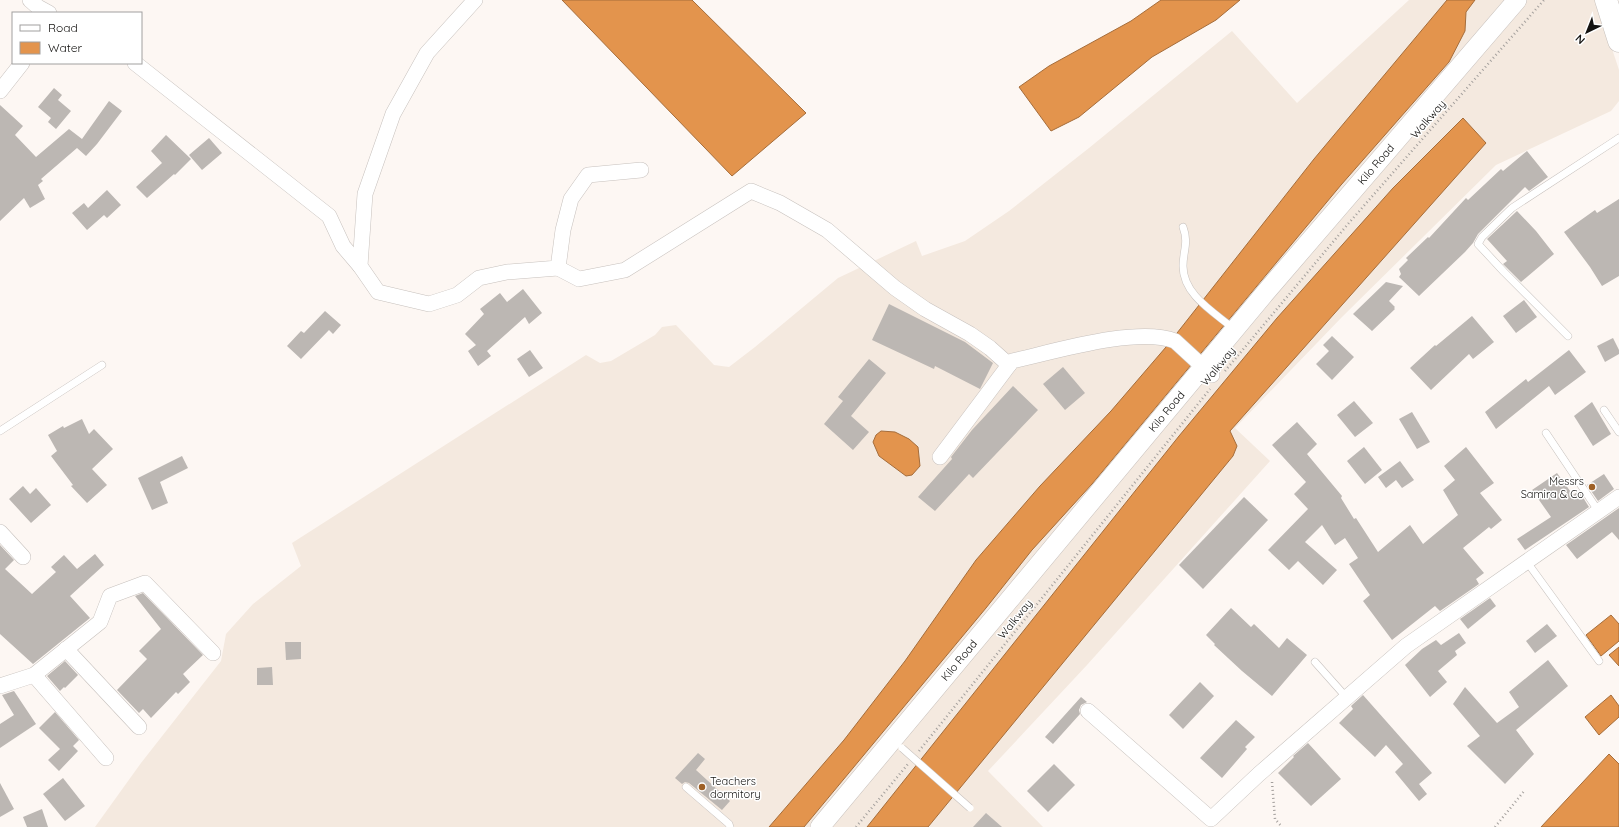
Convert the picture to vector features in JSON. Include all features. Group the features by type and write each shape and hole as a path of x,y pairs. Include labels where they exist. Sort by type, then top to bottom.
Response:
{"main road":[{"path":"1606,0 1619,41"}],"street":[{"path":"30,0 47,12"},
{"path":"360,266 365,194 393,114 427,53 475,0"},
{"name":"Kilo Road","path":"820,827 1212,376 1235,330 1388,148 1517,0"},
{"name":"Kilo Road","path":"837,827 909,755 1295,274 1530,0"},
{"path":"0,91 21,64"},
{"path":"136,64 329,216 343,246 360,266 378,292 429,304 457,295 479,278 508,272 558,268 580,279 626,270 751,191 780,203 827,230 895,288 925,309 970,334 990,348 1009,365"},
{"path":"558,268 563,230 571,199 588,174 641,170"},
{"path":"940,458 1012,361 1109,339 1145,336 1168,338 1175,341 1212,376"},
{"path":"1088,711 1211,819 1273,762 1406,646 1619,497"},
{"path":"0,532 23,557"},
{"path":"0,686 34,675 100,622 110,596 144,583 213,653"},
{"path":"66,649 139,727"},
{"path":"34,675 106,758"}],"lane":[{"path":"1568,336 1478,244 1482,237 1512,208 1619,138"},
{"path":"1183,227 1186,234 1186,247 1183,266 1185,282 1193,294 1201,302 1235,330"},
{"path":"0,431 102,365"},
{"path":"1604,410 1619,432"},
{"path":"1546,433 1598,512"},
{"path":"1527,562 1599,661"},
{"path":"1315,662 1347,698"},
{"path":"909,755 970,808"},
{"path":"686,787 729,824 730,827"}],"path":[{"name":"Walkway","path":"856,827 909,755 1212,376 1363,207 1544,0"},
{"path":"1273,762 1272,788 1275,819 1282,827"},
{"path":"1495,827 1525,790"}],"shaded area":[{"path":"1409,0 1596,0 1619,70 1619,101 1611,111 1496,165 1342,317 1235,428 1270,461 1087,665 988,771 1043,827 95,827 141,763 221,661 226,634 253,604 301,566 292,543 586,355 600,363 611,361 655,335 662,327 676,325 714,365 729,367 838,278 916,241 922,256 965,241 1009,211 1089,148 1232,31 1297,103"}],"water":[{"path":"562,0 692,0 806,113 732,176"},
{"path":"1161,0 1240,0 1216,20 1152,57 1079,117 1051,131 1019,87 1049,66 1131,21"},
{"path":"1447,0 1475,0 1466,12 1465,31 1449,62 1341,185 1092,484 1032,550 986,608 804,827 769,827 844,740 905,661 976,560 1040,486 1111,411 1166,347 1314,159"},
{"path":"1463,118 1486,143 1230,431 1237,446 1233,456 928,827 867,827 1179,436 1277,318 1393,188"},
{"path":"881,431 895,432 909,439 918,447 920,466 912,475 906,476 879,456 873,442 876,435"},
{"path":"1611,615 1619,624 1619,641 1601,656 1586,635"},
{"path":"1619,647 1619,666 1609,655"},
{"path":"1611,695 1619,706 1619,717 1599,735 1585,717"},
{"path":"1609,754 1619,764 1619,827 1541,827"}],"building":[{"path":"54,88 62,95 58,100 71,111 56,129 48,122 51,118 38,107"},
{"path":"109,101 122,111 97,144 86,156 77,148 41,179 43,181 38,185 45,199 30,208 24,198 0,221 0,105 23,126 15,135 36,157 69,129 82,139"},
{"path":"166,135 191,159 175,175 174,174 147,198 136,187 162,163 151,151"},
{"path":"209,138 222,153 202,170 189,155"},
{"path":"1527,151 1548,177 1529,191 1525,187 1478,234 1473,243 1465,252 1419,296 1399,277 1401,274 1399,269 1408,260 1406,258 1428,237 1429,238 1466,198 1468,200 1501,169 1503,171"},
{"path":"107,190 121,205 107,218 104,215 87,230 72,213 84,203 88,208"},
{"path":"1619,199 1619,276 1602,286 1564,232 1595,210 1597,213"},
{"path":"1517,211 1536,231 1554,254 1521,282 1503,264 1507,261 1487,239"},
{"path":"1386,282 1403,286 1389,301 1395,309 1372,331 1353,314"},
{"path":"523,289 542,313 529,324 525,317 487,351 491,356 478,366 468,351 476,345 465,334 484,314 480,309 500,293 507,302"},
{"path":"1524,300 1537,317 1516,333 1503,316"},
{"path":"889,304 965,342 993,363 980,389 935,366 934,369 872,340"},
{"path":"325,311 341,325 333,334 329,330 301,359 287,346 301,331 304,333"},
{"path":"1472,316 1494,342 1473,359 1469,354 1431,390 1410,368 1435,345 1436,346"},
{"path":"1332,336 1354,357 1332,380 1316,364 1329,351 1323,345"},
{"path":"1613,338 1619,350 1619,354 1605,362 1597,346"},
{"path":"530,350 543,368 529,377 517,359"},
{"path":"1569,350 1586,372 1555,395 1549,386 1496,429 1485,412 1526,379 1528,382"},
{"path":"869,359 886,373 851,416 869,432 853,450 824,424 843,401 838,397"},
{"path":"1063,367 1085,393 1065,410 1043,384"},
{"path":"1013,386 1038,410 973,478 969,474 935,511 918,497 952,459 951,457 972,430"},
{"path":"1354,401 1373,423 1355,437 1337,415"},
{"path":"1592,402 1611,434 1593,446 1574,416"},
{"path":"1412,412 1430,442 1417,449 1399,419"},
{"path":"82,419 89,434 94,429 113,449 92,469 107,485 87,503 71,486 73,485 51,456 57,451 48,435 63,426 64,428"},
{"path":"1297,422 1317,444 1307,454 1342,496 1341,498 1354,519 1356,518 1378,552 1410,525 1423,544 1458,515 1443,490 1455,480 1444,466 1466,447 1494,483 1480,493 1502,520 1491,529 1489,527 1463,548 1484,573 1476,579 1479,584 1440,611 1435,606 1392,640 1363,601 1370,595 1349,564 1358,558 1345,538 1335,545 1322,525 1305,542 1337,570 1323,585 1298,561 1289,570 1268,550 1308,509 1294,494 1306,482 1272,445"},
{"path":"1364,447 1382,470 1365,484 1347,461"},
{"path":"182,456 188,468 160,482 168,503 152,510 138,478"},
{"path":"1400,461 1414,480 1402,488 1396,480 1386,488 1378,477"},
{"path":"1557,473 1573,495 1579,491 1589,507 1525,550 1517,539 1551,517 1532,490"},
{"path":"1604,474 1614,489 1598,501 1587,485"},
{"path":"23,486 30,494 36,488 51,505 31,523 9,499"},
{"path":"1244,497 1268,520 1203,589 1179,565"},
{"path":"1619,508 1619,540 1612,532 1577,559 1566,545"},
{"path":"0,545 14,560 5,569 32,594 56,572 51,567 64,555 77,569 95,554 104,565 70,596 90,618 33,664 0,634"},
{"path":"143,593 203,655 183,674 190,682 178,694 176,692 151,718 143,709 139,713 117,690 147,659 139,651 161,629 135,596"},
{"path":"1490,598 1496,606 1468,629 1460,619"},
{"path":"1231,608 1251,627 1254,624 1279,648 1287,638 1307,655 1272,696 1242,671 1214,645 1215,644 1206,635"},
{"path":"1547,624 1557,636 1535,653 1526,641"},
{"path":"1459,633 1466,643 1455,651 1457,655 1438,671 1447,682 1430,697 1405,665 1422,649 1436,640 1441,645"},
{"path":"285,642 301,642 301,659 286,660"},
{"path":"1548,660 1568,686 1516,730 1534,754 1505,784 1467,746 1480,736 1453,704 1465,687 1497,723 1519,707 1509,692"},
{"path":"65,661 78,675 60,691 47,676"},
{"path":"272,667 273,685 257,685 257,668"},
{"path":"1200,682 1214,696 1183,729 1169,715"},
{"path":"14,691 36,724 0,748 0,724 14,715 2,695"},
{"path":"1363,695 1432,773 1419,784 1427,794 1419,801 1395,772 1403,764 1386,745 1375,757 1339,723 1353,709 1351,706"},
{"path":"1081,697 1087,702 1081,705 1079,710 1080,714 1053,744 1045,737"},
{"path":"55,712 79,740 73,746 78,751 59,771 48,760 60,749 39,728"},
{"path":"1236,720 1255,737 1245,747 1247,749 1222,778 1200,758"},
{"path":"1308,743 1341,779 1311,806 1278,773 1294,757 1293,756"},
{"name":"Teachers dormitory","path":"698,753 705,759 696,770 730,801 722,810 689,783 685,782 682,784 675,778"},
{"path":"1054,764 1075,785 1048,812 1027,791"},
{"path":"63,778 85,806 65,821 43,794"},
{"path":"0,783 14,809 0,817"},
{"path":"42,809 48,827 27,827 23,817"},
{"path":"986,813 1002,827 973,827"}],"place":[{"name":"Messrs Samira & Co","path":"1592,487"},
{"name":"Teachers dormitory","path":"702,787"}]}
